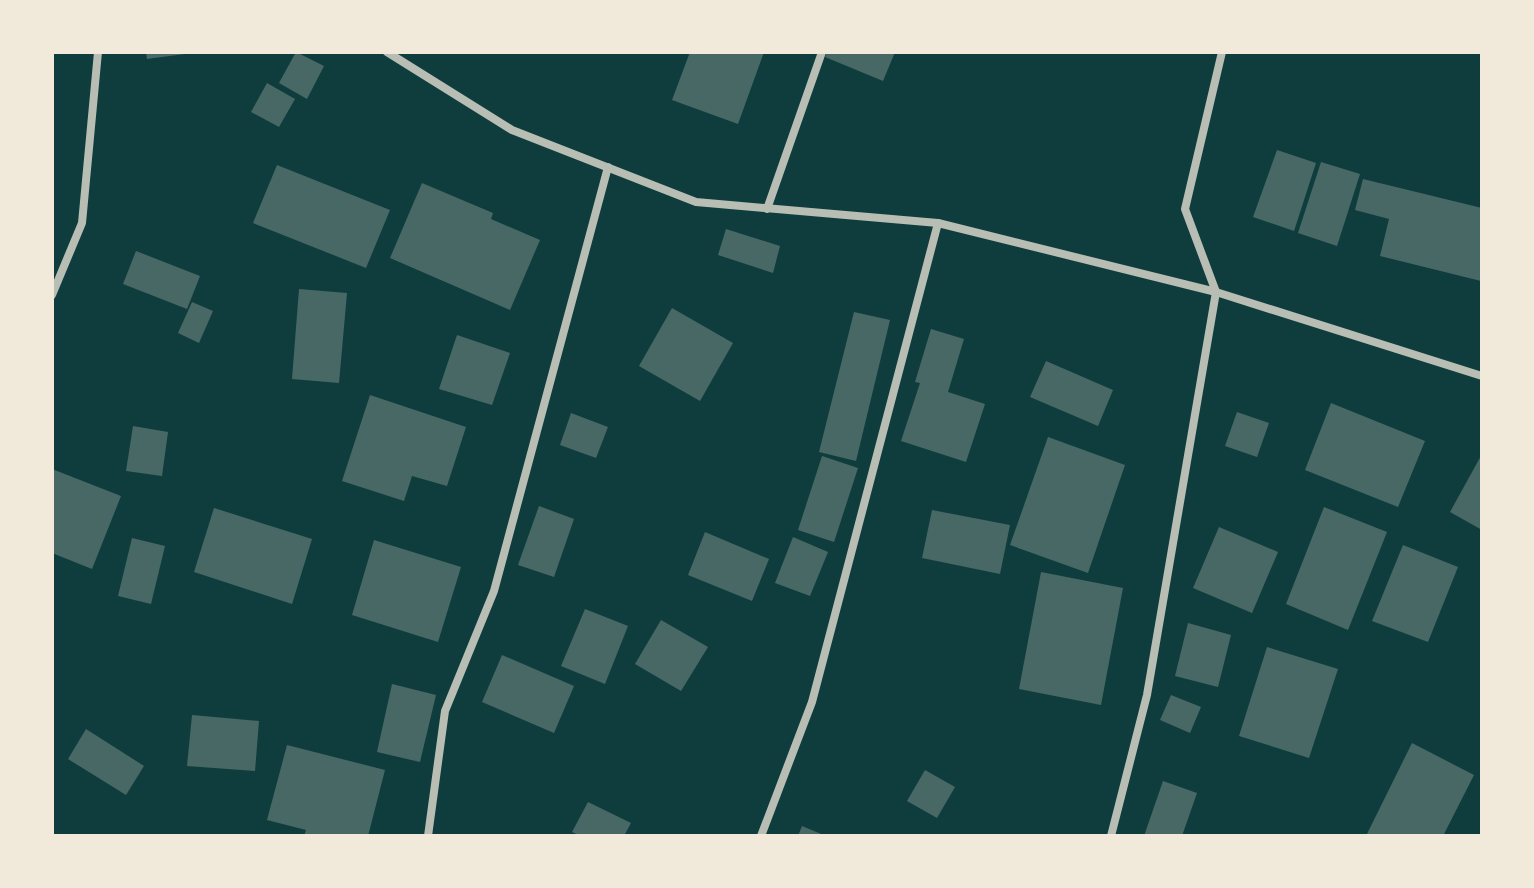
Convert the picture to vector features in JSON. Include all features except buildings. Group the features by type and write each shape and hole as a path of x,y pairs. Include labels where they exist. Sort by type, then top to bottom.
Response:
{"street":[{"path":"52,295 82,223 98,52"},
{"path":"387,52 512,130 696,202 938,223 1216,292 1482,376"},
{"path":"767,209 822,52"},
{"path":"1111,836 1147,695 1216,292 1185,209 1222,52"},
{"path":"428,836 445,711 494,591 608,167"},
{"path":"761,836 812,702 938,223"}]}
